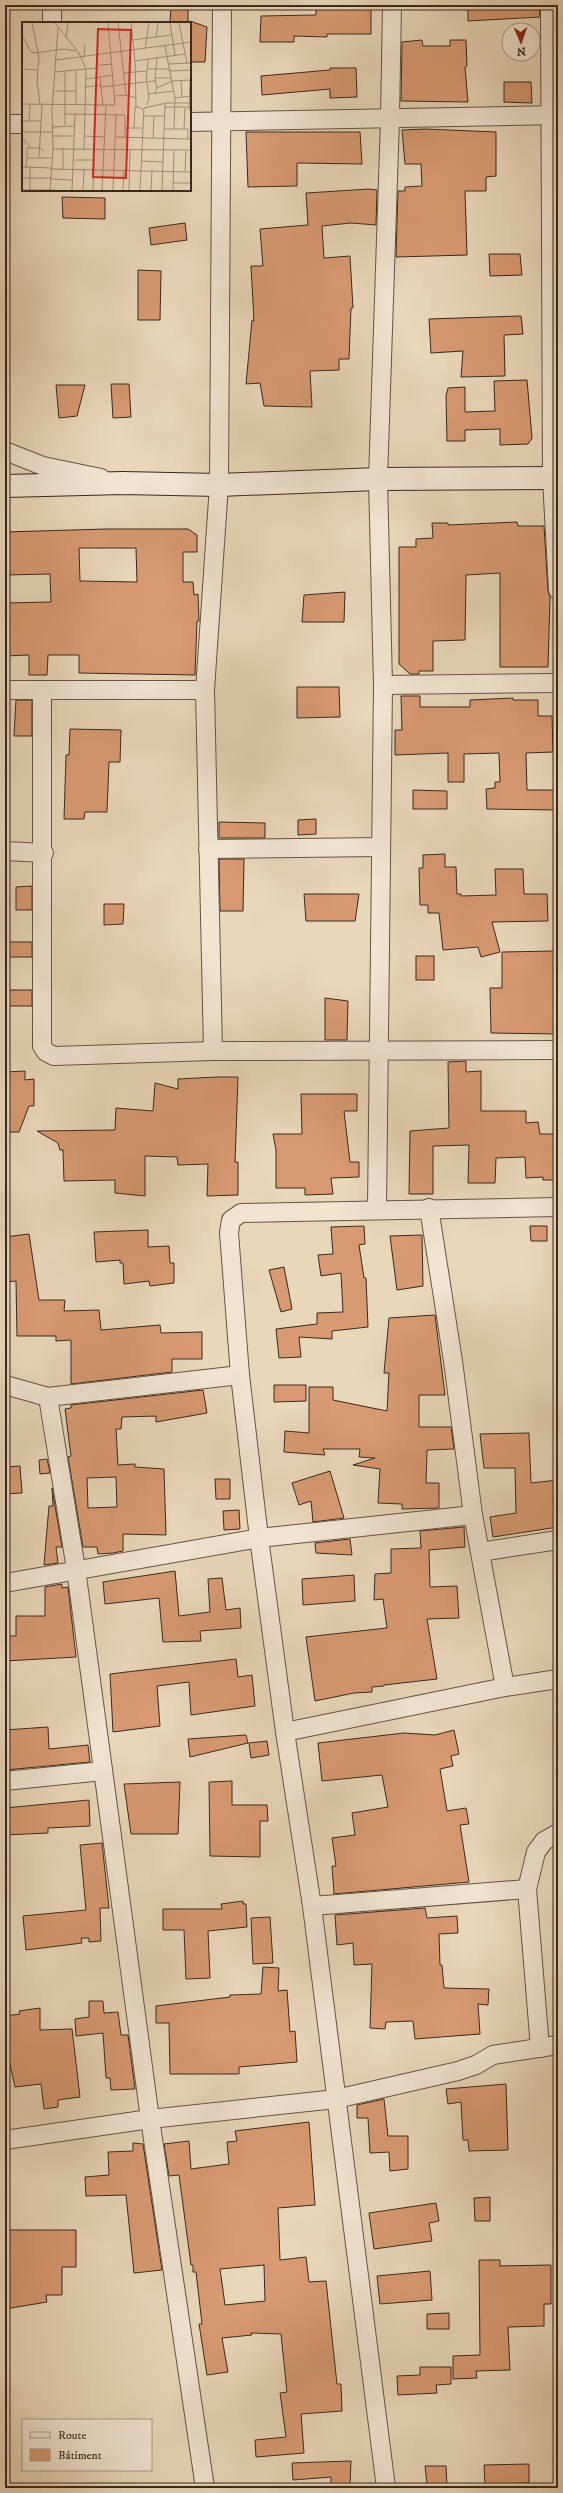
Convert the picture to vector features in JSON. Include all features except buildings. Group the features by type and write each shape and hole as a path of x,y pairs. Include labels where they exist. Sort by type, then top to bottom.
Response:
{"street":[{"path":"52,5 52,22"},
{"path":"213,1051 204,690 219,485 222,5"},
{"path":"377,1209 383,685 378,479 390,119 392,5"},
{"path":"550,5 555,115 555,478 558,590"},
{"path":"191,122 555,115"},
{"path":"5,124 22,124"},
{"path":"5,451 43,466 123,483"},
{"path":"5,486 123,483 219,485 378,479 555,478"},
{"path":"383,685 558,683"},
{"path":"5,690 204,690"},
{"path":"42,691 44,853 42,1046 46,1052 54,1056 213,1051 379,1052 558,1050"},
{"path":"208,849 381,847"},
{"path":"5,851 44,853"},
{"path":"386,2488 312,1906 284,1732 259,1538 240,1375 229,1233 231,1220 241,1213 429,1208 558,1207"},
{"path":"429,1208 453,1361 473,1515 505,1687"},
{"path":"5,1385 48,1397 240,1375"},
{"path":"48,1397 76,1569 150,2119 205,2488"},
{"path":"5,1583 76,1569 259,1538 473,1515"},
{"path":"480,1552 558,1540"},
{"path":"284,1732 505,1687 558,1679"},
{"path":"5,1781 103,1771"},
{"path":"540,2048 526,1889 536,1852 544,1841 558,1833"},
{"path":"312,1906 526,1889"},
{"path":"5,2140 150,2119 336,2099 458,2071 476,2065 493,2055 558,2045"}]}
